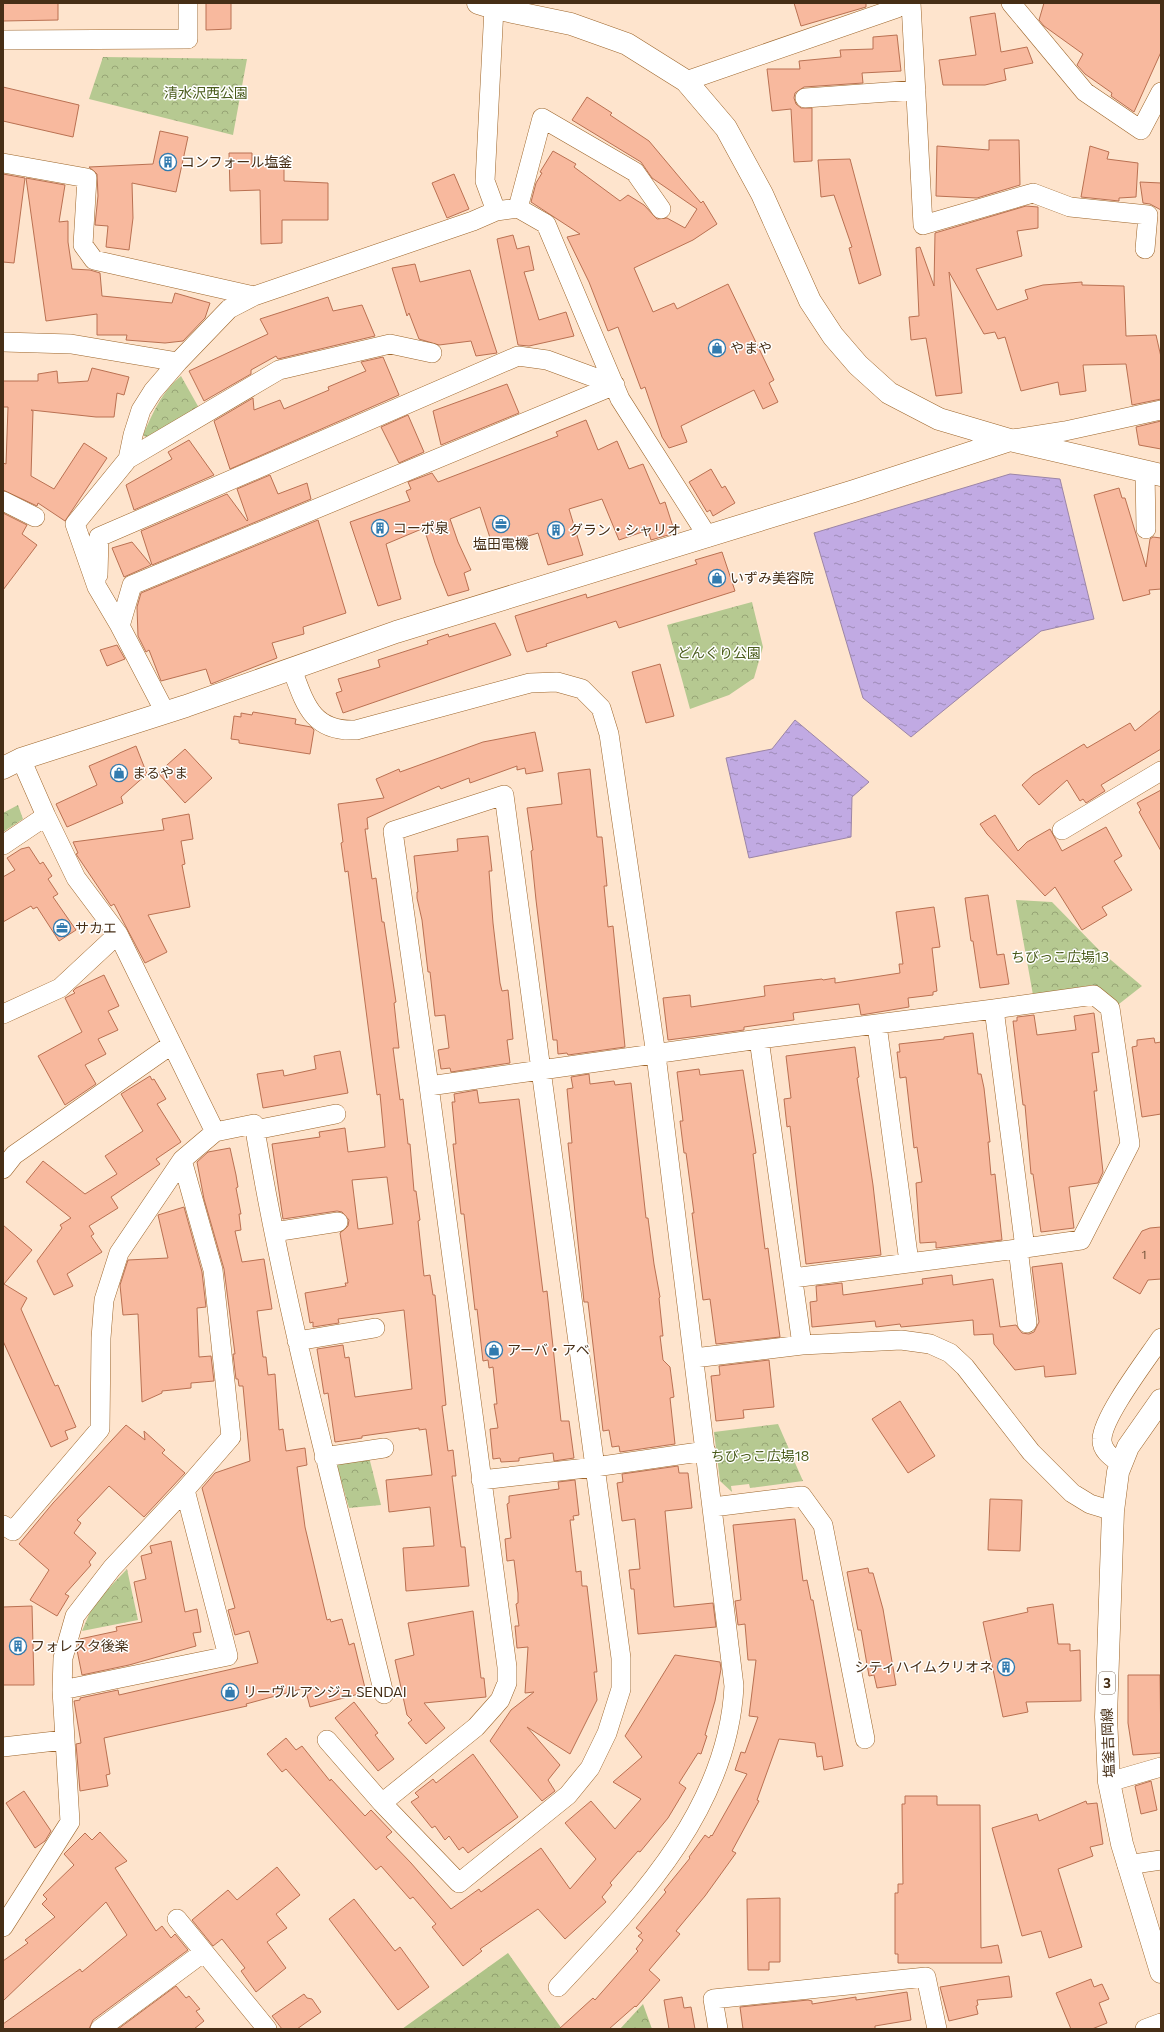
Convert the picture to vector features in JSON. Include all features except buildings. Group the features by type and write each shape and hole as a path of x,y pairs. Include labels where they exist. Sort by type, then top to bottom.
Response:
{"street":[{"path":"3,40 188,39 188,3"},
{"path":"1011,3 1085,92 1141,130 1161,92"},
{"path":"686,81 902,4 916,90 923,225 1033,193 1070,207 1148,215 1145,249"},
{"path":"496,211 485,181 486,6 571,24 627,44 686,81 726,128 762,194 810,301 833,336 858,365 889,393 934,418 1010,440 1153,473 1146,529"},
{"path":"805,98 916,90"},
{"path":"518,208 542,118 635,172 661,209"},
{"path":"3,163 87,178 83,245 94,260 254,296"},
{"path":"128,458 141,410 153,391 178,362 229,309 254,296 473,221 496,211 518,208 546,224 620,399 708,537"},
{"path":"3,342 71,344 178,362"},
{"path":"165,712 120,626 97,587 75,524 128,458 279,370 390,344 432,353"},
{"path":"97,587 99,537 518,356 547,360 615,385"},
{"path":"120,626 132,585 615,385"},
{"path":"214,1132 118,934 76,878 46,816 12,764 396,632 708,537 1010,440 1065,431 1161,410"},
{"path":"3,501 35,517"},
{"path":"292,669 305,704 316,719 328,727 343,731 356,730 530,683 557,682 582,689 601,708 609,734 656,1055 734,1686 729,1733 717,1770 703,1804 666,1860 615,1926 558,1986"},
{"path":"1062,830 1161,771"},
{"path":"327,1740 382,1803 459,1883 568,1795 590,1768 607,1733 622,1689 621,1658 504,795 393,830 507,1666 507,1683 500,1700 476,1727 382,1803"},
{"path":"3,845 46,816"},
{"path":"3,1014 60,988 118,934"},
{"path":"429,1086 656,1055 760,1039 877,1025 1094,995 1110,1008 1130,1144 1081,1240 793,1278"},
{"path":"994,1009 1021,1248 1027,1323"},
{"path":"877,1025 908,1262"},
{"path":"760,1039 802,1345"},
{"path":"3,1170 14,1155 171,1046"},
{"path":"255,1130 336,1114"},
{"path":"3,1525 13,1531 100,1429 101,1338 104,1300 119,1253 182,1160 214,1132 254,1124 274,1232 297,1341 324,1457 384,1694"},
{"path":"3,1928 70,1822 62,1690 63,1658 75,1616 112,1568 185,1490 231,1437 213,1270 182,1160"},
{"path":"274,1232 338,1222"},
{"path":"297,1341 375,1328"},
{"path":"1121,1464 1106,1453 1102,1439 1107,1419 1161,1338"},
{"path":"694,1358 802,1345 901,1340 930,1344 950,1354 965,1367 1031,1452 1072,1493 1090,1504 1112,1511"},
{"name":"塩釜吉岡線","path":"1161,1400 1128,1447 1118,1472 1112,1511 1106,1717 1109,1782 1127,1865 1161,1972"},
{"path":"324,1457 384,1448"},
{"path":"481,1480 594,1467 706,1451"},
{"path":"62,1690 228,1656 185,1490"},
{"path":"713,1507 802,1496 823,1525 865,1739"},
{"path":"3,1747 64,1740"},
{"path":"1109,1782 1161,1767"},
{"path":"1127,1865 1161,1860"},
{"path":"177,1920 268,2029"},
{"path":"100,2029 204,1952"},
{"path":"718,2029 713,1999 926,1977 937,2029"},
{"path":"1145,2029 1161,2023"}],"green space":[{"name":"清水沢西公園","path":"103,57 247,59 233,135 89,99"},
{"path":"181,376 199,408 150,440 143,435 150,419 168,388"},
{"name":"どんぐり公園","path":"752,602 763,647 754,678 729,695 690,709 667,625"},
{"path":"18,805 23,819 3,832 3,813"},
{"name":"ちびっこ広場13","path":"1016,900 1052,902 1099,950 1142,986 1119,1004 1093,985 1033,995"},
{"name":"ちびっこ広場18","path":"778,1424 803,1481 750,1488 749,1484 731,1486 732,1492 720,1481 714,1432"},
{"path":"369,1457 381,1505 349,1508 336,1463"},
{"path":"127,1569 138,1620 82,1631 93,1605"},
{"path":"508,1953 562,2029 402,2029"},
{"path":"643,2004 652,2029 620,2029"}],"water":[{"path":"1010,474 1060,479 1094,619 1041,631 911,737 863,698 814,533"},
{"path":"795,720 869,782 852,797 851,837 749,858 726,758 772,749"}],"place":[{"name":"コンフォール塩釜","path":"168,162"},
{"name":"やまや","path":"717,348"},
{"name":"塩田電機","path":"501,524"},
{"name":"コーポ泉","path":"380,528"},
{"name":"グラン・シャリオ","path":"556,530"},
{"name":"いずみ美容院","path":"717,578"},
{"name":"まるやま","path":"119,773"},
{"name":"サカエ","path":"62,928"},
{"name":"アーバ・アベ","path":"494,1350"},
{"name":"フォレスタ後楽","path":"18,1646"},
{"name":"シティハイムクリオネ","path":"1006,1667"},
{"name":"リーヴルアンジュ SENDAI","path":"230,1692"}]}
